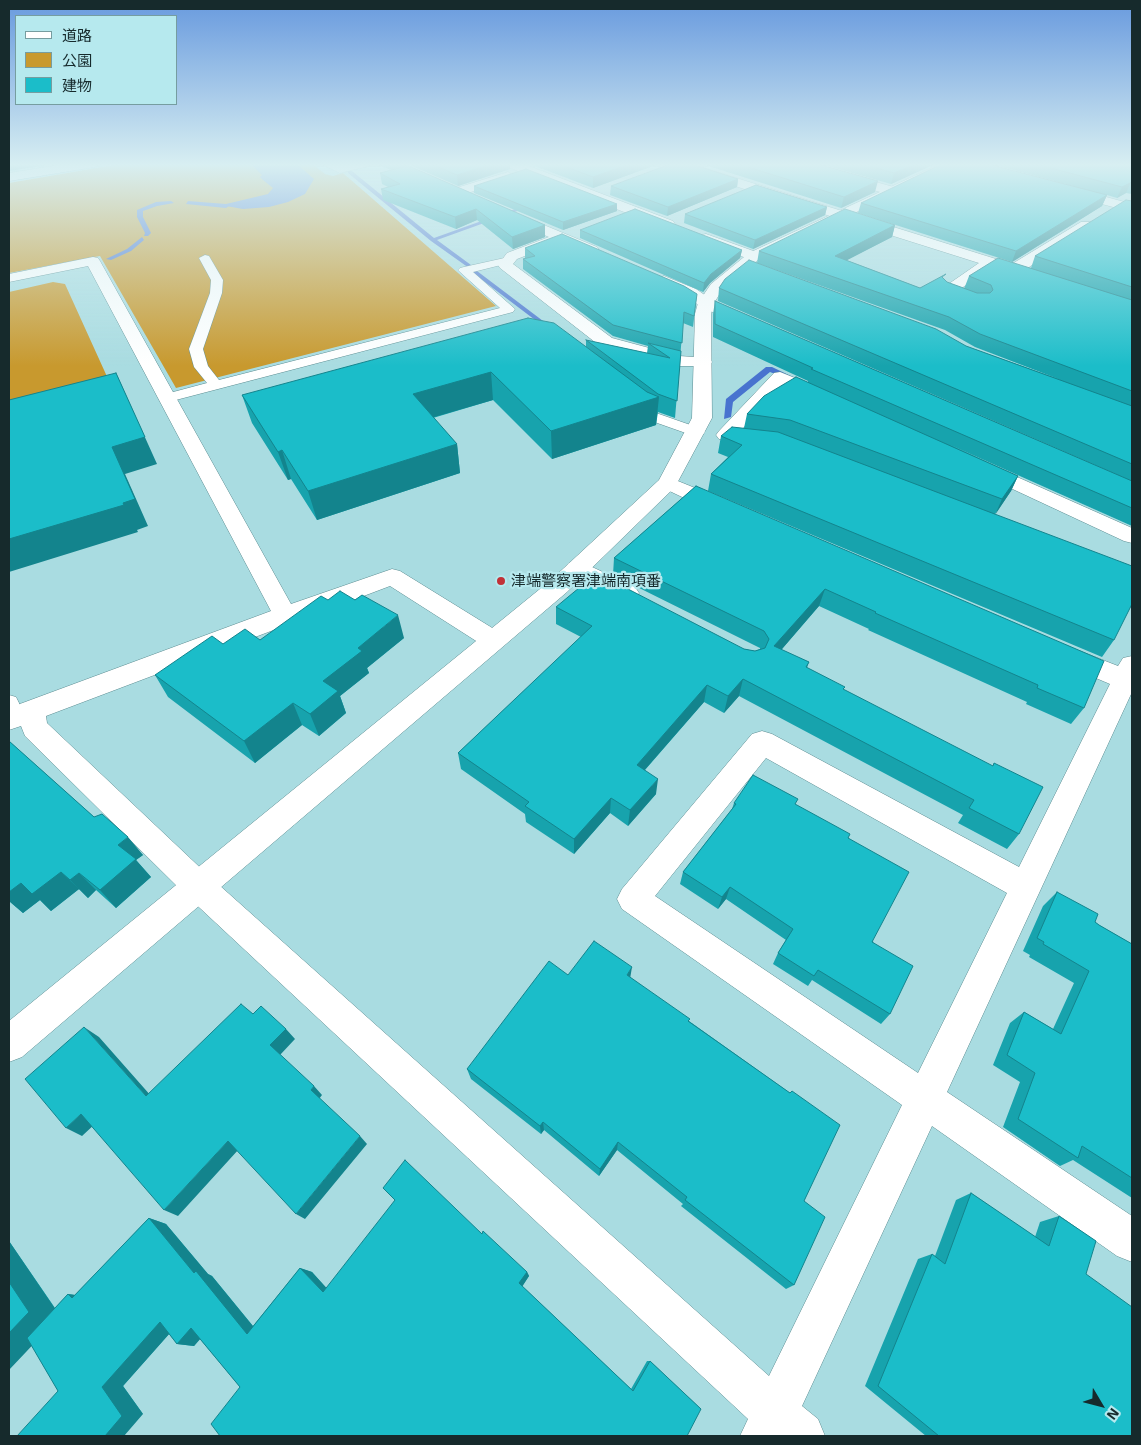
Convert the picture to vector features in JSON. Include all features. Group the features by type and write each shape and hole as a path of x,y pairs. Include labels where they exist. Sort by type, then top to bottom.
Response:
{"street":[{"path":"546,230 607,256"},
{"path":"579,230 512,256 505,265 606,342 679,361 703,362"},
{"path":"689,230 753,264"},
{"path":"9,1044 578,568 668,483 697,432 702,418 704,314 706,303 716,286 813,230"},
{"path":"894,230 1041,279"},
{"path":"1013,270 1076,230"},
{"path":"9,278 93,261 285,615"},
{"path":"979,301 948,290 991,262"},
{"path":"653,276 690,292 706,303 761,328"},
{"path":"726,435 780,376 843,405"},
{"path":"697,432 753,438"},
{"path":"960,458 1132,536"},
{"path":"668,483 741,515"},
{"path":"578,568 647,603"},
{"path":"15,713 392,578 493,640"},
{"path":"15,713 35,728 198,886 780,1429 924,1100 1129,673 1043,645"},
{"path":"1026,887 762,742 634,899 924,1100 1132,1241"}],"lane":[{"path":"205,258 217,280 216,294 196,349 201,367 216,385"},
{"path":"167,398 509,309 464,270 509,260"},
{"path":"622,394 651,416 697,432"}],"green space":[{"path":"9,230 409,230 496,306 176,388 100,256 9,273"},
{"path":"53,282 65,284 109,381 9,407 9,292"}],"building":[{"path":"504,230 530,230 512,237"},
{"path":"581,230 691,230 742,250 711,274 704,283"},
{"path":"729,230 776,230 755,240"},
{"path":"801,230 884,230 835,256 920,288 946,274 942,277 947,282 977,293 990,293 993,290 991,285 969,276 998,258 1132,300 1132,391 980,334 949,317 759,251"},
{"path":"950,230 1049,230 1016,251"},
{"path":"1077,230 1132,230 1132,287 1035,256"},
{"path":"562,234 684,286 697,294 694,316 684,312 682,343 613,325 523,259 535,256 525,248"},
{"path":"749,260 936,329 966,346 1132,406 1132,464 719,288 725,279"},
{"path":"715,301 1132,481 1132,508 811,369 813,368 715,324"},
{"path":"528,318 554,323 647,392 659,397 551,431 491,372 413,394 457,444 308,491 282,450 278,452 242,395"},
{"path":"586,340 670,358 648,343 681,351 677,401 658,394"},
{"path":"116,373 145,437 112,447 135,499 123,503 124,505 9,539 9,400"},
{"path":"796,377 1018,476 1002,499 790,420 747,414 764,396"},
{"path":"732,427 778,432 1132,566 1132,604 1114,640 711,474 742,445 721,436"},
{"path":"696,486 1104,661 1084,708 1037,688 1038,685 825,589 774,646 809,662 806,667 845,687 843,689 993,766 994,763 1043,787 1019,834 969,808 974,800 743,679 728,696 707,685 637,765 658,779 630,810 611,798 574,839 525,806 529,802 458,753 592,626 556,607 597,573 744,649 755,651 765,648 769,639 764,631 614,558"},
{"path":"340,591 355,600 362,595 398,615 358,648 362,651 323,681 338,691 310,714 293,703 244,741 155,675 212,636 223,644 245,629 260,640 321,596 328,600"},
{"path":"9,741 94,817 102,814 128,837 118,845 136,859 100,890 79,873 70,880 61,872 32,894 21,883 9,892"},
{"path":"753,775 798,799 795,804 850,834 848,838 909,872 872,942 913,966 890,1014 818,970 814,976 778,953 793,929 730,887 722,897 683,872 736,804 734,803"},
{"path":"1057,892 1098,914 1095,922 1132,944 1132,1178 1082,1146 1078,1158 1018,1119 1035,1073 1007,1055 1024,1012 1061,1034 1089,971 1043,944 1044,942 1037,938"},
{"path":"594,941 632,967 627,975 690,1019 688,1021 790,1093 792,1091 840,1125 804,1201 825,1217 794,1285 685,1200 687,1197 618,1142 600,1169 543,1122 540,1126 467,1069 549,961 568,975"},
{"path":"241,1004 253,1014 261,1006 286,1029 270,1045 314,1086 311,1090 360,1136 296,1214 228,1141 164,1210 81,1114 66,1128 25,1079 84,1027 146,1096"},
{"path":"405,1160 482,1234 483,1231 527,1272 519,1283 633,1391 650,1361 701,1409 687,1436 220,1436 211,1424 240,1387 191,1328 177,1344 160,1322 102,1387 122,1416 105,1436 17,1436 58,1391 27,1338 68,1294 72,1298 149,1218 194,1273 196,1271 247,1334 300,1268 323,1292 395,1200 383,1188"},
{"path":"971,1193 1049,1246 1059,1216 1096,1241 1086,1274 1132,1307 1132,1436 939,1436 878,1386 932,1254 945,1264"},
{"path":"9,1282 29,1312 9,1333"}],"waterway":[{"path":"146,235 148,233 147,230"},
{"path":"421,230 433,240"},
{"path":"433,240 460,230"},
{"path":"109,259 129,250 142,239"},
{"path":"433,240 469,266"},
{"path":"475,272 549,328"},
{"path":"727,417 729,401 769,369 791,378"}],"place":[{"name":"津端警察署津端南項番","path":"501,581"}]}
